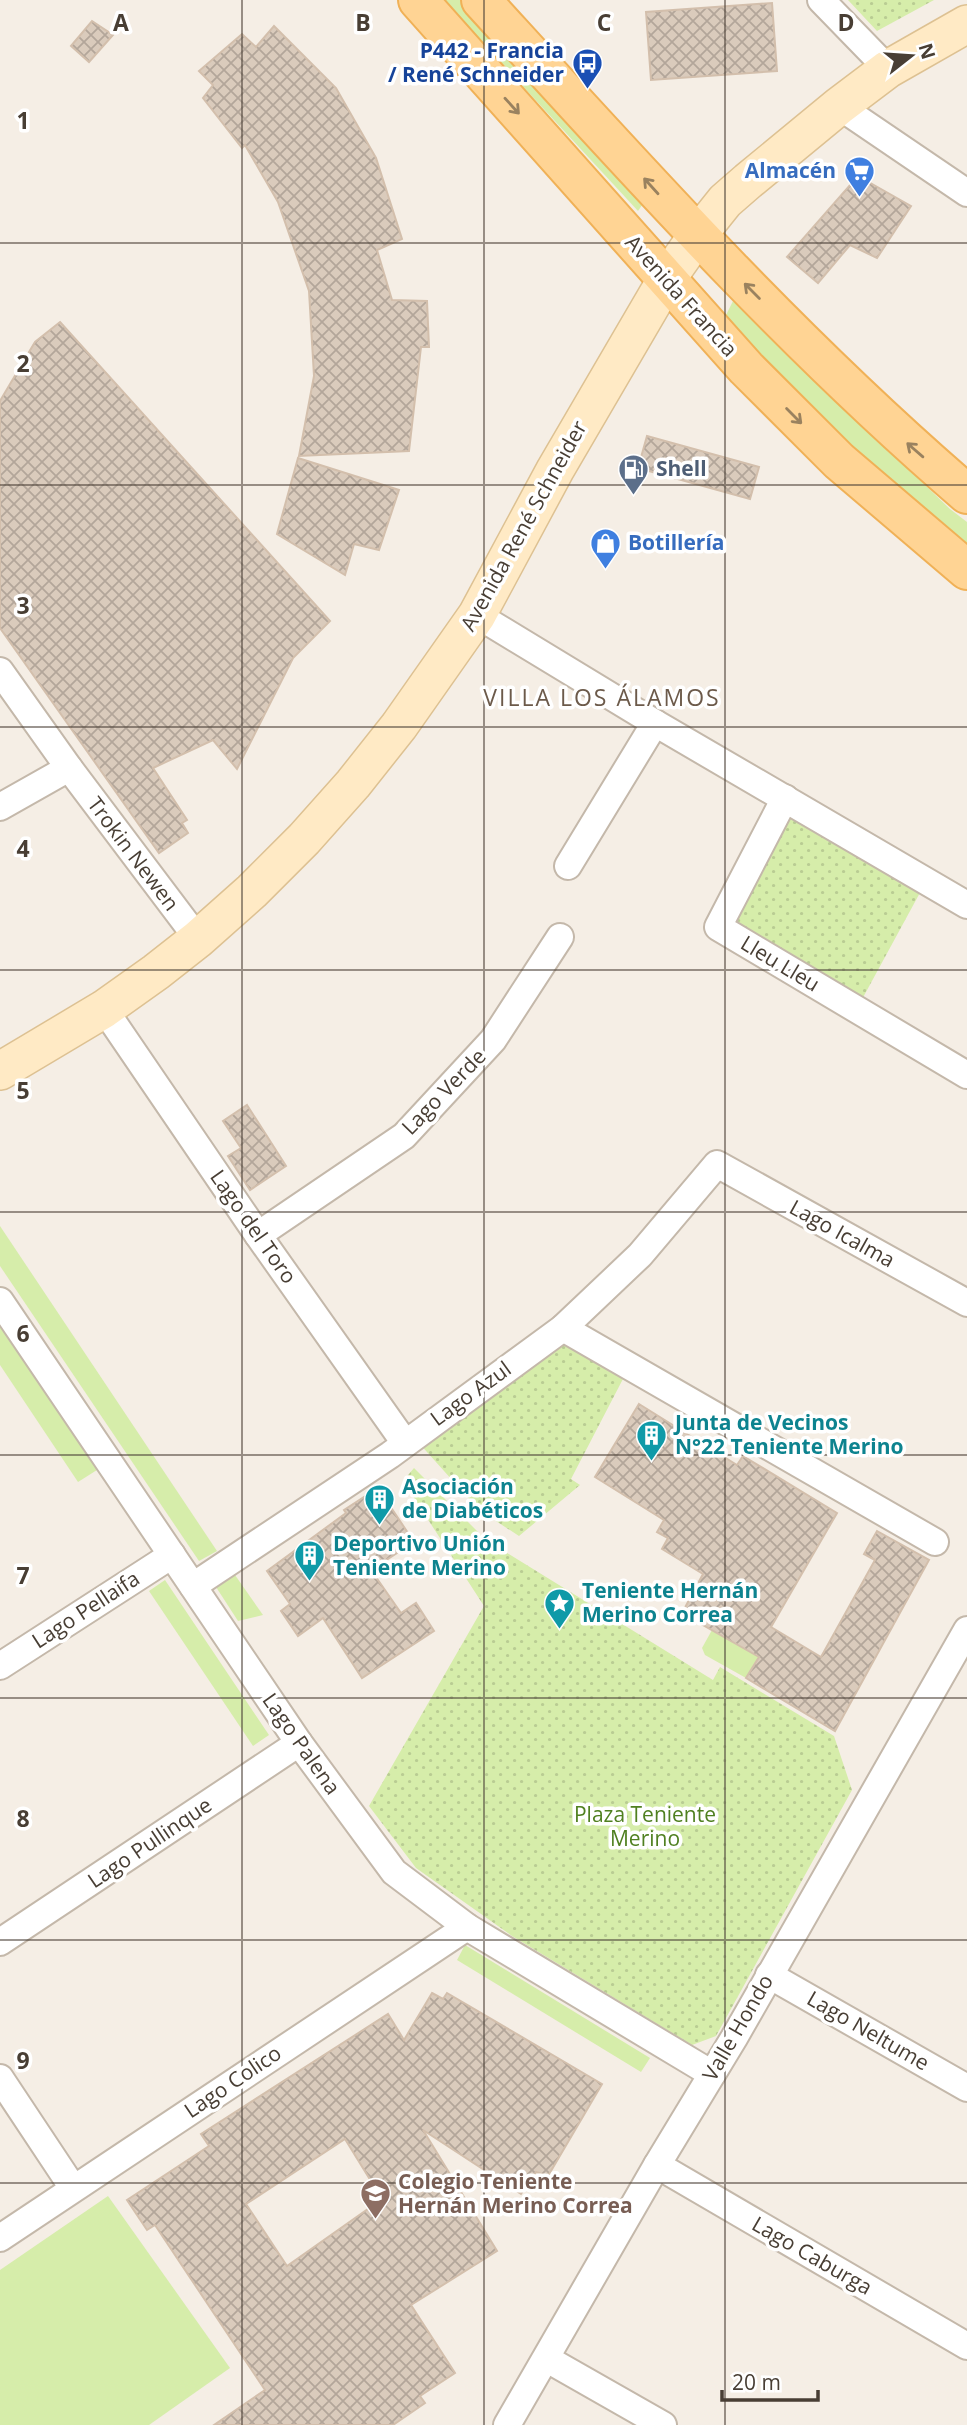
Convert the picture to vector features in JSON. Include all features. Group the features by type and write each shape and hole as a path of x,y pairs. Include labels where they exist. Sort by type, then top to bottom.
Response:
{"main road":[{"name":"Avenida Francia","path":"418,0 746,368 839,461 967,570"},
{"path":"481,0 696,236 907,443 967,494"},
{"name":"Avenida René Schneider","path":"0,1071 104,1009 198,939 287,856 353,784 477,615 555,470 666,280 696,236 725,201 747,181 839,106 888,69 967,24"}],"street":[{"path":"821,0 888,69"},
{"path":"839,106 967,194"},
{"path":"477,615 655,723 967,905"},
{"name":"Trokin Newen","path":"0,671 69,768 198,939"},
{"path":"568,866 655,723"},
{"path":"0,807 69,768"},
{"name":"Lleu Lleu","path":"785,797 718,927 967,1075"},
{"name":"Lago Verde","path":"258,1235 404,1136 493,1040 560,937"},
{"name":"Lago del Toro","path":"104,1009 258,1235 405,1443"},
{"name":"Lago Icalma","path":"717,1164 967,1303"},
{"name":"Lago Azul","path":"193,1586 405,1443 562,1328 640,1255 717,1164"},
{"name":"Lago Palena","path":"0,1301 299,1743 394,1872 467,1927 712,2074"},
{"path":"562,1328 935,1542"},
{"name":"Lago Pellaifa","path":"0,1666 172,1555"},
{"name":"Valle Hondo","path":"508,2425 967,1630"},
{"name":"Lago Pullinque","path":"0,1942 299,1743"},
{"name":"Lago Colico","path":"0,2238 467,1927"},
{"name":"Lago Neltume","path":"769,1975 967,2088"},
{"path":"0,2078 73,2188"},
{"name":"Lago Caburga","path":"657,2165 967,2346"},
{"path":"547,2359 663,2425"}],"green space":[{"path":"443,0 466,0 647,198 638,211"},
{"path":"848,0 934,0 877,31"},
{"path":"733,301 950,509 967,522 967,548 933,523 732,331 725,317"},
{"path":"790,811 922,889 860,1003 734,923"},
{"path":"0,1226 217,1551 199,1561 0,1266"},
{"path":"0,1324 97,1470 78,1482 0,1365"},
{"path":"562,1340 624,1377 571,1479 580,1485 519,1536 479,1510 418,1442"},
{"name":"Plaza Teniente Merino","path":"414,1468 486,1540 713,1680 720,1667 834,1736 852,1790 716,2036 692,2045 512,1936 416,1868 369,1806 484,1606 403,1481"},
{"path":"235,1575 263,1615 238,1621 216,1587"},
{"path":"165,1580 269,1735 253,1746 149,1591"},
{"path":"712,1630 759,1657 746,1678 705,1655 702,1648"},
{"path":"465,1945 650,2058 641,2072 457,1960"},
{"path":"108,2196 230,2368 149,2425 0,2425 0,2270"}],"building":[{"path":"772,3 777,71 651,80 646,12"},
{"path":"92,21 113,35 89,62 71,46"},
{"path":"274,26 336,88 376,158 402,239 377,250 392,300 427,301 429,347 421,347 409,451 299,456 314,376 309,291 278,202 245,145 242,148 203,98 213,85 199,71 242,34 256,47"},
{"path":"858,176 911,206 877,258 850,245 818,283 787,257"},
{"path":"60,322 330,621 293,658 237,769 213,740 153,768 187,820 182,823 188,833 159,853 0,628 0,401 35,342"},
{"path":"647,436 759,467 750,499 638,468"},
{"path":"298,458 399,490 379,550 354,544 345,575 277,534"},
{"path":"247,1105 286,1166 250,1190 228,1156 241,1148 223,1121"},
{"path":"639,1404 737,1465 743,1456 837,1513 771,1627 821,1657 875,1560 864,1554 877,1531 929,1560 835,1731 746,1678 759,1657 682,1613 703,1574 662,1549 668,1538 657,1532 664,1520 595,1477"},
{"path":"378,1488 414,1542 371,1570 401,1613 416,1603 434,1631 362,1678 323,1618 298,1636 281,1611 290,1604 267,1571 346,1513 344,1510"},
{"path":"432,1993 443,1999 447,1993 602,2084 548,2176 536,2172 521,2194 423,2130 497,2251 411,2305 455,2373 420,2396 425,2403 393,2425 214,2425 265,2390 155,2225 147,2230 127,2200 209,2146 201,2134 388,2014 404,2040","holes":["345,2139 382,2199 287,2266 246,2204"]}],"place":[{"name":"P442 - Francia / René Schneider","path":"587,90"},
{"name":"Almacén","path":"859,198"},
{"name":"Shell","path":"633,496"},
{"name":"Botillería","path":"605,570"},
{"name":"Junta de Vecinos N°22 Teniente Merino","path":"652,1462"},
{"name":"Asociación de Diabéticos","path":"379,1526"},
{"name":"Deportivo Unión Teniente Merino","path":"310,1583"},
{"name":"Teniente Hernán Merino Correa","path":"559,1630"},
{"name":"Colegio Teniente Hernán Merino Correa","path":"375,2221"}],"district":[{"name":"VILLA LOS ÁLAMOS","path":"602,698"}]}
